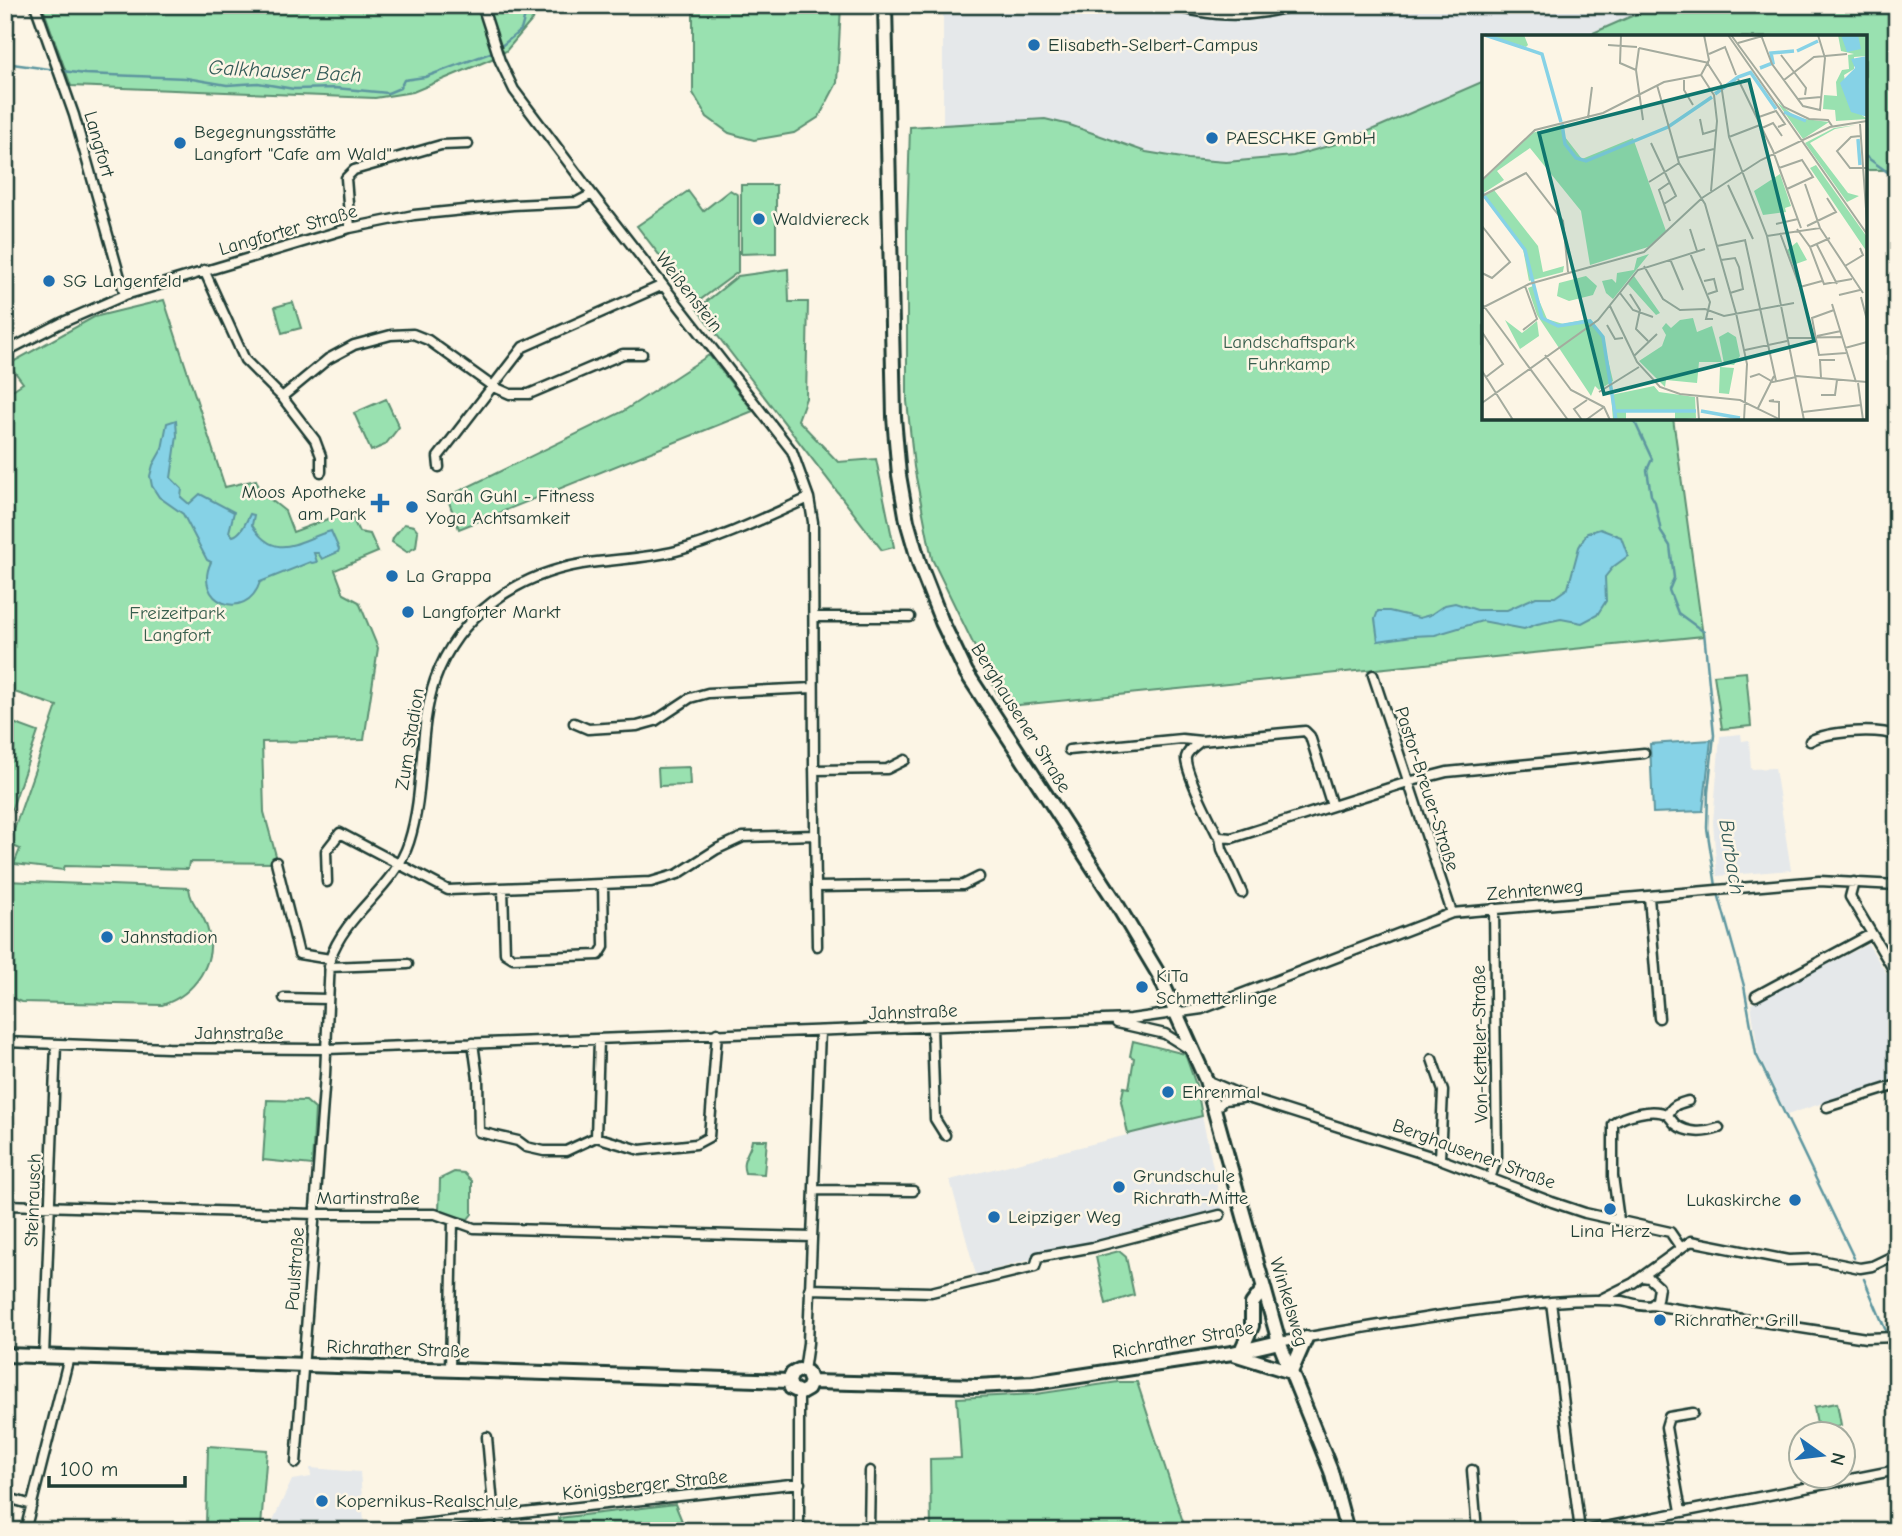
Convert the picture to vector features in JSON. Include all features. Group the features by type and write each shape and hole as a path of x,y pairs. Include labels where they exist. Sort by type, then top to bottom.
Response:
{"main road":[{"name":"Berghausener Straße","path":"885,5 894,417 899,475 907,521 920,566 942,622 966,672 1119,908 1159,975 1206,1080"},
{"name":"Winkelsweg","path":"1206,1080 1279,1342 1331,1471 1347,1531"},
{"path":"1264,1288 1252,1304 1252,1326 1237,1352 1291,1372 1306,1338"},
{"name":"Richrather Straße","path":"811,1382 966,1386 1033,1383 1237,1352 1279,1342"},
{"name":"Richrather Straße","path":"5,1355 789,1381"},
{"path":"804,1370 811,1382 808,1389 800,1392 791,1388 789,1381 795,1371 804,1370"}],"street":[{"name":"Langfort","path":"35,5 63,79 125,295"},
{"name":"Weißenstein","path":"482,5 500,61 514,90 792,451 809,498 813,522 817,946"},
{"path":"1169,5 1206,15 1231,16 1255,14 1293,5"},
{"path":"349,228 346,178 354,170 441,145 468,144"},
{"name":"Langforter Straße","path":"5,352 61,323 125,295 349,228 414,215 577,202 592,194"},
{"path":"204,270 245,360 282,397 315,440 321,456 321,472"},
{"path":"439,467 438,457 523,347 663,285"},
{"path":"282,397 328,359 354,345 391,335 413,334 428,340 492,386 510,394 529,394 623,354 642,354"},
{"name":"Zum Stadion","path":"327,1049 327,999 335,942 349,922 390,878 409,844 414,825 425,723 435,681 454,642 477,614 505,592 547,571 673,552 704,543 809,498"},
{"path":"814,617 909,617"},
{"name":"Pastor-Breuer-Straße","path":"1373,675 1452,913"},
{"path":"574,723 588,729 637,726 655,721 690,698 708,693 814,688"},
{"path":"1069,750 1305,731 1310,736 1332,806"},
{"path":"1810,741 1820,736 1865,732 1882,732 1897,736"},
{"path":"1201,741 1190,750 1186,758 1189,773 1220,837 1222,849 1242,893"},
{"path":"1220,837 1232,838 1447,772 1644,753"},
{"path":"814,769 887,769 905,760"},
{"path":"327,882 326,851 340,832 448,890 651,882 678,874 717,849 743,837 815,835"},
{"path":"276,862 299,954 330,963 408,964"},
{"path":"816,887 963,885 979,877"},
{"name":"Zehntenweg","path":"1178,1013 1202,1009 1452,913 1818,881 1897,885"},
{"path":"1854,882 1850,897 1893,969"},
{"path":"503,888 505,953 513,958 599,955 604,947 603,884"},
{"path":"1649,897 1659,1018"},
{"name":"Von-Ketteler-Straße","path":"1490,1179 1497,1157 1494,908"},
{"path":"1756,996 1871,934"},
{"path":"284,999 327,999"},
{"name":"Jahnstraße","path":"5,1042 168,1048 327,1049 1111,1021 1178,1013"},
{"name":"Jahnstraße","path":"1111,1021 1164,1034 1180,1041 1194,1052"},
{"path":"932,1027 935,1119 945,1135"},
{"path":"804,1370 807,1359 820,1031"},
{"path":"473,1043 478,1079 479,1132 518,1141 526,1147 544,1151 566,1151 596,1137 640,1150 696,1144 709,1137 717,1033"},
{"path":"596,1137 599,1039"},
{"name":"Steinrausch","path":"44,1356 56,1044"},
{"name":"Paulstraße","path":"296,1463 327,1049"},
{"path":"1432,1059 1443,1091 1440,1159"},
{"name":"Berghausener Straße","path":"1206,1080 1248,1098 1440,1159 1552,1202 1670,1232 1681,1248"},
{"path":"1827,1107 1897,1085"},
{"path":"1214,1110 1224,1100 1248,1098"},
{"path":"1668,1115 1675,1105 1688,1101"},
{"path":"1619,1220 1613,1176 1613,1124 1621,1117 1656,1112 1668,1115 1676,1126 1688,1131 1710,1131 1718,1128"},
{"path":"814,1190 913,1191"},
{"name":"Martinstraße","path":"5,1205 315,1214 435,1214 481,1229 812,1237"},
{"path":"809,1289 931,1292 1035,1266 1038,1257 1094,1247 1220,1215"},
{"path":"450,1370 453,1221"},
{"path":"1896,1337 1823,1333 1652,1305 1645,1307 1634,1302 1630,1295 1633,1283 1691,1241 1788,1260 1815,1259 1860,1268 1897,1254"},
{"path":"1652,1305 1659,1294 1657,1284 1667,1258"},
{"path":"1642,1277 1657,1284"},
{"name":"Richrather Straße","path":"1601,1300 1633,1283"},
{"path":"1551,1302 1583,1531 1897,1469"},
{"name":"Richrather Straße","path":"1279,1342 1551,1302 1634,1302"},
{"path":"25,1531 69,1357"},
{"path":"799,1531 800,1392"},
{"path":"1681,1511 1666,1427 1669,1417 1693,1413"},
{"path":"487,1437 502,1531"},
{"path":"1472,1470 1477,1531"},
{"path":"869,1531 870,1471"},
{"name":"Königsberger Straße","path":"392,1531 404,1526 800,1483"},
{"path":"5,1497 32,1505"},
{"path":"1634,1521 1636,1531"}],"shaded area":[{"path":"943,5 1657,5 1589,35 1482,35 1482,82 1346,141 1293,156 1226,162 1188,159 1146,152 1045,119 943,125"},
{"path":"1741,734 1742,741 1749,740 1751,769 1775,768 1791,870 1717,876 1713,822 1720,736"},
{"path":"1868,944 1897,990 1897,1078 1787,1115 1758,1054 1751,1004"},
{"name":"Grundschule Richrath-Mitte","path":"1202,1116 1222,1210 1153,1230 1038,1254 1029,1260 976,1275 950,1180"},
{"name":"Kopernikus-Realschule","path":"310,1468 360,1472 364,1522 373,1522 376,1531 268,1531 292,1480 311,1477"}],"green space":[{"path":"42,5 540,5 539,12 506,51 494,58 413,92 375,98 71,86"},
{"path":"693,5 841,5 837,83 819,117 794,133 754,140 729,133 707,117 693,93"},
{"path":"1657,5 1897,5 1897,170 1867,170 1867,35 1589,35"},
{"name":"Landschaftspark Fuhrkamp","path":"1482,82 1482,420 1673,420 1703,636 1009,706 999,697 932,559 914,467 907,401 910,127 1045,119 1146,152 1226,162 1293,156 1346,141"},
{"name":"Waldviereck","path":"741,185 776,185 776,253 741,254"},
{"path":"730,190 738,195 738,272 696,303 637,226 688,191 703,211"},
{"path":"788,269 789,302 808,302 806,398 798,420 838,462 876,459 894,547 882,550 697,309 738,276"},
{"name":"Freizeitpark Langfort","path":"164,300 225,487 256,480 261,492 285,511 293,532 349,511 359,532 370,534 378,552 335,570 344,594 359,602 378,648 364,740 262,742 264,812 278,863 189,862 188,869 65,866 63,870 14,864 20,849 9,844 57,706 5,689 5,395 23,383 9,364 94,317"},
{"path":"293,302 301,328 282,333 275,307"},
{"path":"709,355 753,411 459,529 447,497 622,412"},
{"path":"386,399 399,427 385,445 371,451 354,413"},
{"path":"404,524 414,526 418,531 416,547 407,552 392,542"},
{"path":"1746,672 1751,726 1722,729 1714,675"},
{"path":"5,720 38,732 11,811 5,809"},
{"path":"689,767 690,785 659,786 658,768"},
{"name":"Jahnstadion","path":"5,881 189,888 210,940 206,964 193,985 174,1000 162,1005 21,1002 5,995"},
{"path":"1133,1041 1185,1054 1197,1088 1202,1116 1128,1134 1121,1101 1124,1087 1129,1088 1134,1058 1130,1056"},
{"path":"267,1100 306,1101 315,1109 312,1165 263,1160"},
{"path":"752,1140 767,1140 764,1174 745,1173 744,1160"},
{"path":"454,1172 464,1173 472,1181 472,1214 468,1219 439,1213 440,1179"},
{"path":"1119,1251 1126,1257 1134,1295 1106,1304 1096,1257"},
{"path":"1118,1382 1137,1382 1186,1531 931,1531 930,1459 961,1458 957,1398 1036,1394"},
{"path":"1837,1403 1840,1420 1816,1420 1814,1407"},
{"path":"208,1446 267,1450 261,1527 206,1525"},
{"path":"675,1504 686,1531 560,1531 559,1518"}],"water":[{"path":"176,420 177,436 171,478 182,489 181,497 189,504 200,494 234,512 229,532 233,536 241,530 250,514 254,515 252,525 261,537 270,544 279,546 289,546 331,531 338,552 322,559 318,553 314,553 317,562 310,562 260,582 253,595 244,602 233,605 214,597 207,576 211,562 207,560 183,514 159,497 152,486 150,476 162,449 167,423"},
{"path":"1600,529 1621,537 1628,556 1605,577 1606,601 1597,615 1582,623 1561,619 1524,629 1482,621 1435,635 1378,641 1375,619 1378,611 1419,618 1455,603 1477,610 1507,610 1536,597 1555,597 1568,588 1579,547 1587,533"},
{"path":"1711,740 1703,811 1653,813 1650,744"}],"waterway":[{"name":"Galkhauser Bach","path":"499,48 521,30 528,5"},
{"name":"Galkhauser Bach","path":"5,63 85,74 186,78 227,85 258,83 294,89 335,88 388,93 400,88 404,80 425,77 493,52"},
{"name":"Burbach","path":"1867,157 1893,176 1897,176"},
{"name":"Burbach","path":"1634,420 1652,459 1647,470 1651,495 1661,532 1670,546 1674,578 1669,590 1678,613 1704,632 1714,735 1707,828 1716,886"},
{"name":"Burbach","path":"1718,893 1744,986 1756,1054 1854,1258"},
{"name":"Burbach","path":"1864,1279 1897,1357"}],"place":[{"name":"Elisabeth-Selbert-Campus","path":"1034,45"},
{"name":"PAESCHKE GmbH","path":"1212,138"},
{"name":"Begegnungsstätte Langfort \"Cafe am Wald\"","path":"180,143"},
{"name":"Waldviereck","path":"759,219"},
{"name":"SG Langenfeld","path":"49,281"},
{"name":"Moos Apotheke am Park","path":"380,503"},
{"name":"Sarah Guhl - Fitness Yoga Achtsamkeit","path":"412,507"},
{"name":"La Grappa","path":"392,576"},
{"name":"Langforter Markt","path":"408,612"},
{"name":"Jahnstadion","path":"107,937"},
{"name":"KiTa Schmetterlinge","path":"1142,987"},
{"name":"Ehrenmal","path":"1168,1092"},
{"name":"Grundschule Richrath-Mitte","path":"1119,1187"},
{"name":"Lukaskirche","path":"1795,1200"},
{"name":"Lina Herz","path":"1610,1209"},
{"name":"Leipziger Weg","path":"994,1217"},
{"name":"Richrather Grill","path":"1660,1320"},
{"name":"Kopernikus-Realschule","path":"322,1501"}]}
